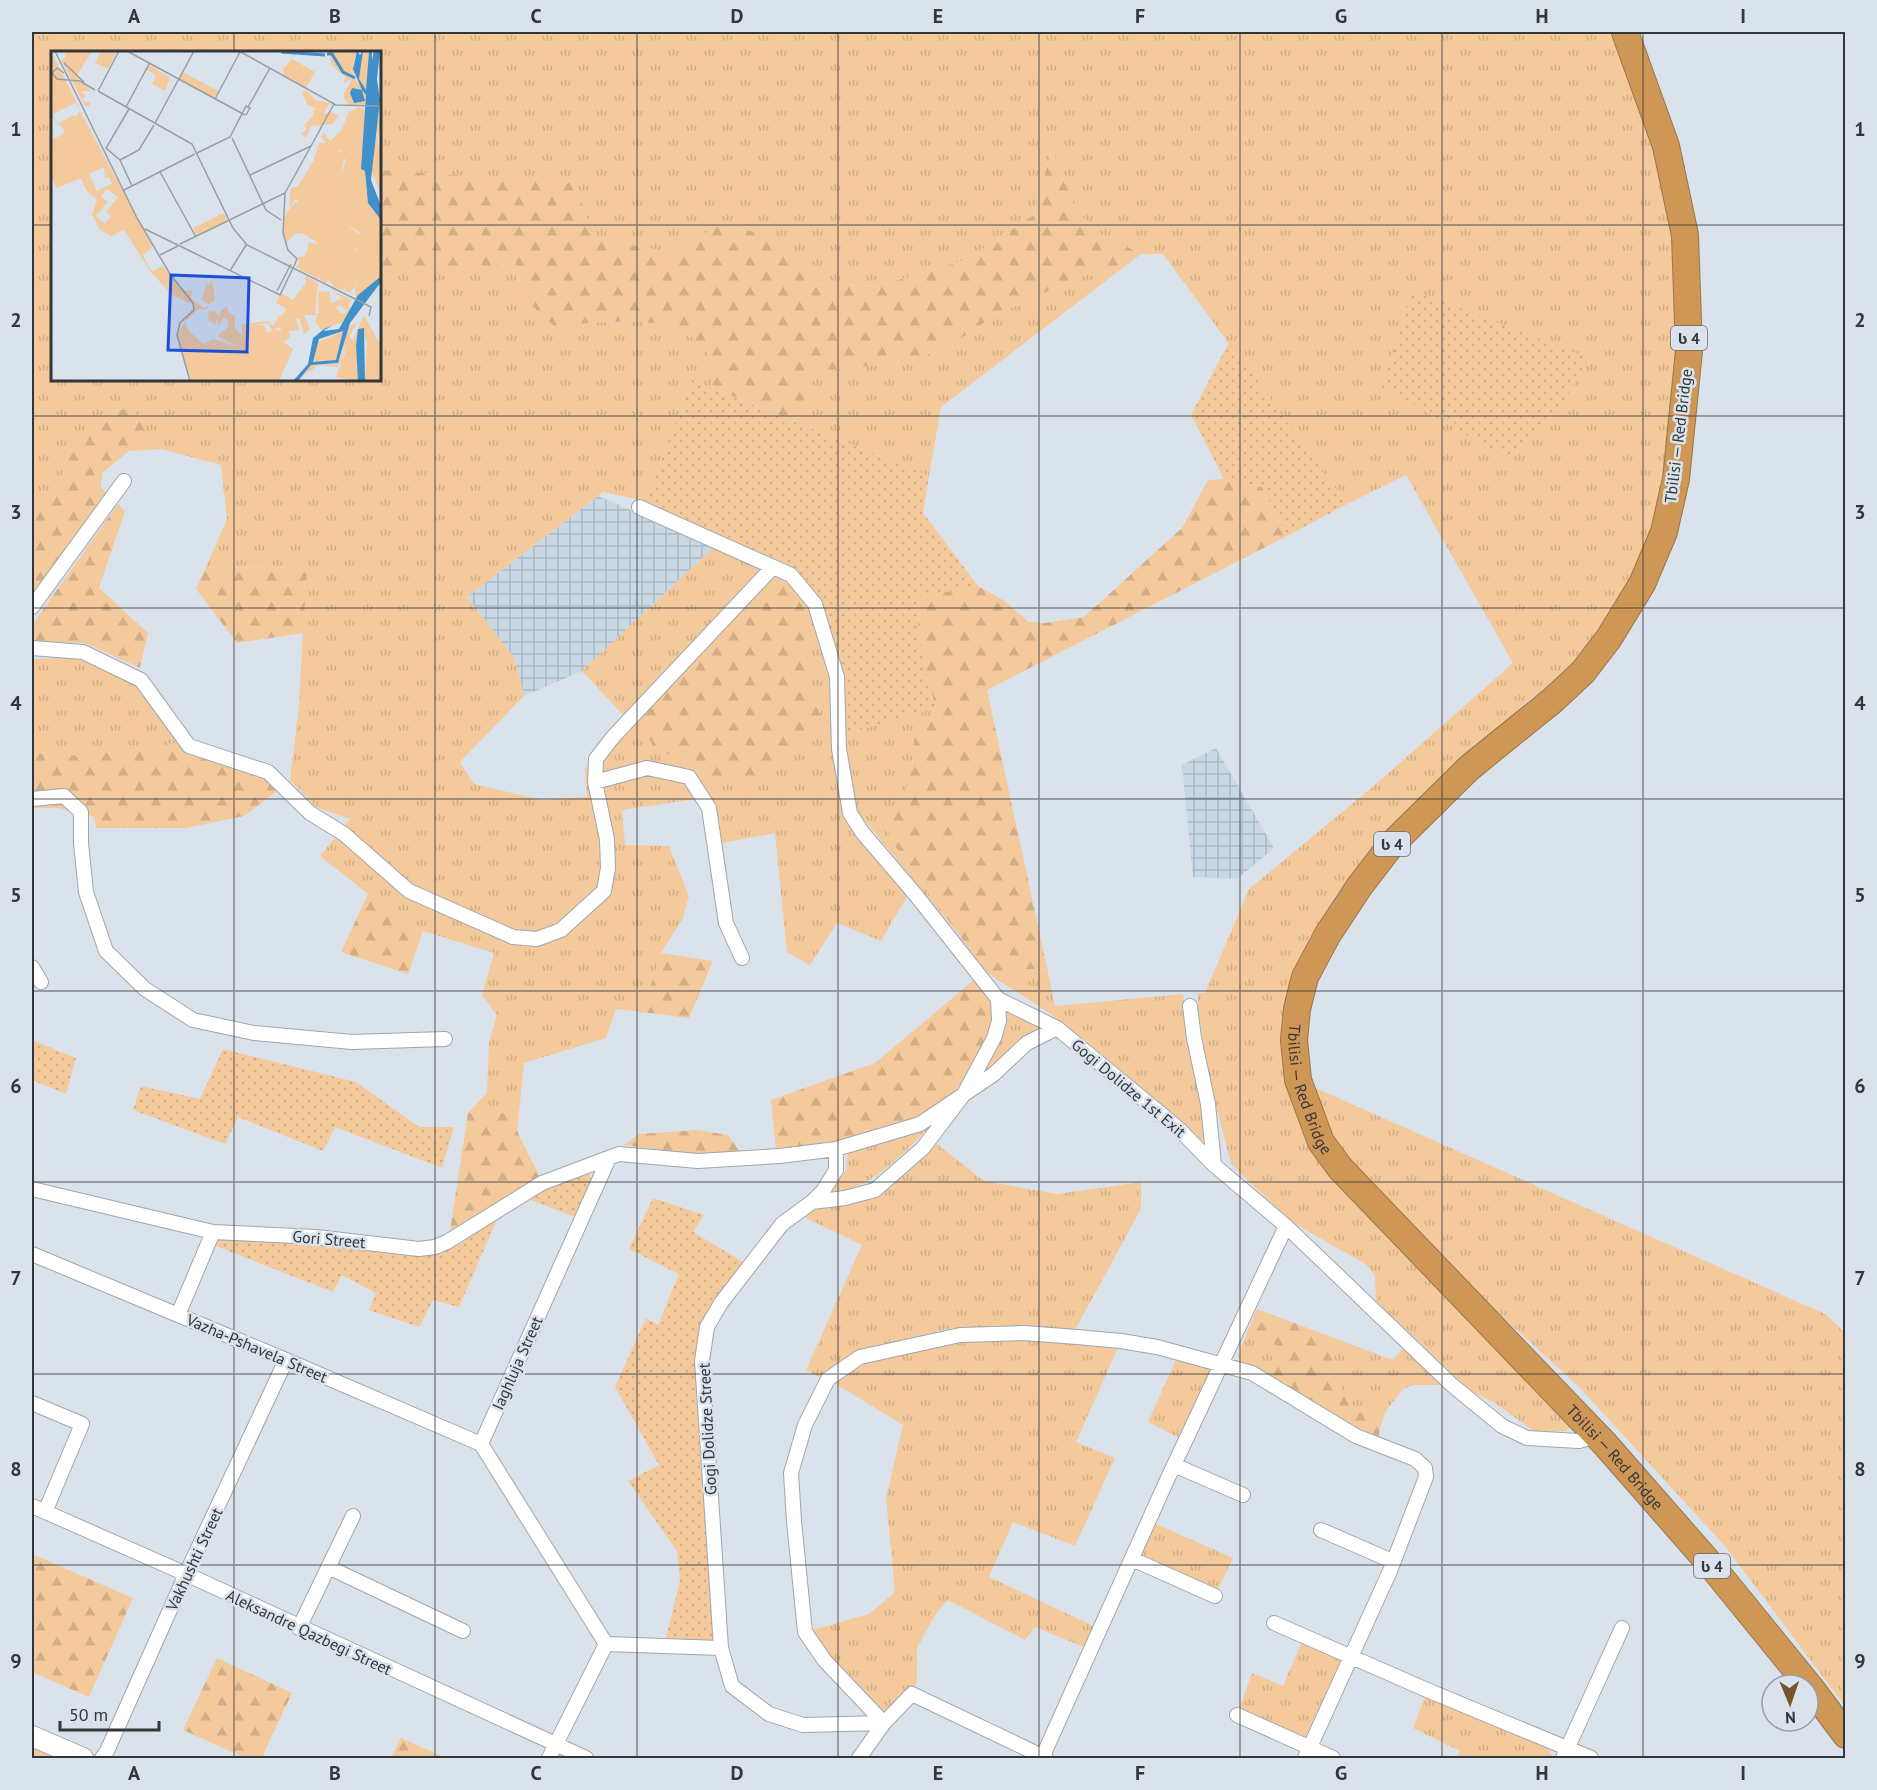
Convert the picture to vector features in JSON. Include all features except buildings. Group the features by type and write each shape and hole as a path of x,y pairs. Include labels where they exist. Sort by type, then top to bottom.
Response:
{"highway":[{"name":"Tbilisi — Red Bridge","path":"1625,32 1666,146 1685,235 1689,351 1676,479 1664,532 1642,584 1609,638 1583,672 1553,700 1469,768 1392,844 1359,887 1328,934 1305,977 1297,1009 1294,1040 1298,1080 1321,1142 1340,1168 1596,1436 1710,1564 1810,1687 1845,1735"}],"main road":[{"path":"32,1736 83,1758"}],"street":[{"path":"32,607 124,481"},
{"path":"639,507 791,575 815,604 837,676 839,748 850,813 862,832 915,894 998,999 1057,1028"},
{"path":"32,648 83,652 141,680 189,747 268,772 310,813 344,834 409,891 513,937 537,939 561,930 604,891 608,868 607,839 595,782 596,759 613,737 772,567"},
{"path":"595,782 647,768 689,777 709,808 726,923 742,958"},
{"path":"32,799 64,796 81,812 81,843 86,892 106,951 145,989 193,1020 254,1033 352,1042 445,1039"},
{"path":"32,967 41,982"},
{"path":"964,1094 994,1038 999,1021 998,999"},
{"path":"1190,1006 1194,1038 1208,1104 1214,1165"},
{"name":"Gogi Dolidze 1st Exit","path":"836,1149 920,1124 994,1074 1027,1043 1057,1028 1178,1128 1214,1165 1286,1226 1452,1385 1502,1426 1527,1438 1579,1441 1596,1436"},
{"name":"Gogi Dolidze 1st Exit","path":"812,1202 845,1198 875,1190 923,1148 964,1094"},
{"path":"609,1158 619,1154 698,1161 780,1156 836,1149"},
{"name":"Gogi Dolidze Street","path":"836,1149 836,1170 824,1191 782,1224 721,1303 707,1327 702,1361 720,1648 732,1686 769,1714 803,1725 884,1723"},
{"name":"Gori Street","path":"32,1189 213,1232 316,1237 419,1249 447,1242 542,1183 609,1158"},
{"name":"Iaghluja Street","path":"481,1444 609,1158"},
{"path":"859,1758 884,1723 912,1694 1043,1758 1174,1465 1286,1226"},
{"path":"178,1315 213,1232"},
{"name":"Vazha-Pshavela Street","path":"32,1254 481,1444"},
{"path":"884,1723 825,1661 805,1632 794,1521 792,1473 805,1425 828,1379 860,1357 960,1335 1024,1333 1121,1341 1179,1353 1252,1373 1356,1436 1415,1459 1425,1468 1426,1477 1390,1571 1307,1753"},
{"name":"Vakhushti Street","path":"102,1758 286,1360"},
{"path":"32,1403 82,1424 45,1512"},
{"path":"481,1444 606,1644"},
{"path":"1174,1465 1243,1496"},
{"name":"Aleksandre Qazbegi Street","path":"32,1506 186,1574 299,1628 586,1758"},
{"path":"299,1628 353,1516"},
{"path":"1321,1530 1392,1561"},
{"path":"1132,1558 1215,1596"},
{"path":"328,1567 463,1630"},
{"path":"1274,1623 1565,1754 1590,1758"},
{"path":"1565,1754 1622,1628"},
{"path":"606,1644 720,1648"},
{"path":"549,1758 606,1644"},
{"path":"1237,1715 1307,1753 1334,1758"}],"shaded area":[{"path":"598,496 715,546 582,671 524,696 515,659 467,597"},
{"path":"1216,748 1274,848 1237,879 1193,877 1182,765"}],"green space":[{"path":"32,32 1617,32 1654,128 1683,271 1671,481 1631,595 1564,679 1531,698 1389,830 1335,896 1297,967 1286,1077 1302,1131 1328,1170 1575,1424 1565,1431 1535,1432 1495,1403 1469,1390 1376,1301 1375,1276 1367,1265 1290,1221 1231,1164 1207,1071 1198,1004 1198,993 1205,993 1249,889 1376,784 1513,663 1406,475 1347,504 1163,254 1141,254 1102,235 1076,211 1052,149 1034,215 966,260 878,286 808,284 781,240 721,223 675,253 594,238 461,176 381,170 381,51 51,51 51,381 381,381 381,262 388,270 515,262 518,281 554,326 585,323 656,323 685,332 715,362 712,388 692,380 645,501 603,492 467,597 515,659 524,696 460,762 474,784 542,800 587,797 585,768 602,764 607,754 644,710 655,751 679,757 705,789 820,715 803,660 814,631 811,606 830,675 846,815 909,893 881,941 837,923 810,965 787,952 775,833 717,844 709,797 622,810 625,845 669,846 689,896 683,918 661,953 642,1012 616,1009 606,1038 524,1063 519,1113 468,1113 487,1093 489,1042 497,1015 482,995 494,953 423,931 368,894 320,856 350,819 316,807 290,780 299,706 306,568 206,567 227,519 221,465 161,449 149,450 146,433 113,410 71,446 58,490 32,504"},
{"path":"1052,148 1076,211 1102,235 1141,254 1120,270 1085,274 994,316 942,351 877,365 815,371 801,424 712,388 715,362 685,332 656,323 639,322 554,326 527,299 520,284 515,262 451,274 388,270 381,262 381,170 575,183 594,238 675,253 721,223 782,240 809,284 878,286 966,260 1034,215"},
{"path":"1120,270 941,407 929,476 801,424 815,371 877,365 942,351 994,316 1085,274"},
{"path":"1413,290 1589,358 1558,411 1506,457 1382,387"},
{"path":"1229,342 1347,504 1287,536 1262,487 1224,479 1191,415"},
{"path":"692,380 929,476 923,513 978,586 917,597 922,653 936,708 845,734 845,677 821,601 795,568 645,501"},
{"path":"134,409 146,433 149,450 129,451 102,473 101,488 108,495 32,597 32,504 57,490 71,446 113,410"},
{"path":"1224,479 1262,487 1287,536 987,690 1047,968 986,972 890,839 886,812 905,796 912,766 914,739 936,708 922,653 917,597 978,586 1003,600 1029,622 1045,623 1084,617 1182,528 1208,480"},
{"path":"118,504 125,511 99,588 148,633 140,668 85,643 32,641 32,625"},
{"path":"715,546 763,568 625,717 582,671"},
{"path":"206,567 307,568 303,633 237,643 196,589"},
{"path":"772,572 787,580 811,606 814,631 803,660 820,715 774,774 705,789 679,757 655,751 645,729 644,710"},
{"path":"85,657 136,685 178,742 149,750 116,751 88,756 32,753 32,659"},
{"path":"936,708 914,739 912,766 905,796 890,839 960,936 856,810 847,760 845,734"},
{"path":"178,742 186,753 265,777 277,791 244,816 186,828 96,828 94,817 57,808 32,808 32,753 88,756 116,751 149,750"},
{"path":"368,894 423,931 408,974 341,952"},
{"path":"661,953 713,961 689,1018 642,1012"},
{"path":"1047,968 1055,1006 1183,994 1204,1126 1205,1146 1103,1056 1048,1012 986,972"},
{"path":"974,980 990,1000 994,1013 990,1033 965,1079 948,1099 905,1124 838,1141 776,1151 771,1100 875,1063"},
{"path":"1004,1008 1043,1027 1020,1040 1007,1055 975,1083"},
{"path":"32,1040 76,1058 66,1094 32,1080"},
{"path":"223,1049 356,1082 419,1127 454,1127 442,1168 335,1127 323,1151 238,1117 225,1144 133,1110 141,1086 200,1099"},
{"path":"1311,1086 1825,1314 1845,1333 1845,1706 1724,1545 1580,1388 1427,1247 1326,1133"},
{"path":"468,1113 519,1113 517,1131 540,1177 450,1231"},
{"path":"938,1117 911,1146 871,1179 856,1187 828,1194 846,1171 848,1151 916,1132"},
{"path":"697,1130 728,1135 740,1152 698,1155 624,1145 639,1134"},
{"path":"937,1144 984,1181 1057,1194 1141,1182 1141,1209 1075,1330 1004,1326 946,1329 857,1352 819,1377 806,1370 862,1245 802,1216 821,1206 877,1195"},
{"path":"583,1171 589,1173 591,1184 577,1218 526,1198"},
{"path":"653,1198 704,1215 693,1232 745,1263 702,1325 714,1640 666,1638 680,1580 677,1551 628,1481 659,1465 615,1387 646,1318 658,1325 679,1274 629,1249"},
{"path":"499,1215 459,1307 433,1300 419,1327 369,1310 376,1293 342,1275 333,1292 216,1246 219,1237 421,1254 446,1250 462,1243"},
{"path":"1257,1309 1334,1338 1334,1372 1346,1398 1357,1413 1385,1412 1380,1437 1353,1426 1271,1376 1280,1347 1247,1332"},
{"path":"1247,1332 1281,1347 1271,1376 1241,1364 1238,1356"},
{"path":"960,1335 1121,1341 1076,1442 1115,1458 1075,1546 1013,1522 989,1577 1100,1629 1091,1650 1035,1627 1025,1640 948,1600 935,1615 917,1648 917,1682 912,1694 884,1723 805,1632 869,1614 895,1592 886,1498 903,1425 828,1379 860,1357"},
{"path":"1334,1338 1393,1360 1404,1347 1446,1385 1413,1385 1403,1389 1385,1412 1357,1413 1346,1398 1334,1372"},
{"path":"1179,1353 1221,1365 1185,1441 1148,1422"},
{"path":"1149,1521 1233,1558 1215,1596 1132,1559"},
{"path":"32,1554 133,1598 89,1697 32,1672"},
{"path":"1304,1637 1351,1657 1310,1748 1237,1715 1252,1673 1283,1686"},
{"path":"217,1658 292,1693 263,1755 268,1758 245,1758 183,1730"},
{"path":"1426,1694 1547,1748 1554,1758 1458,1758 1460,1751 1413,1728"},
{"path":"401,1738 446,1758 391,1758"},
{"path":"32,1748 56,1758 32,1758"}]}
